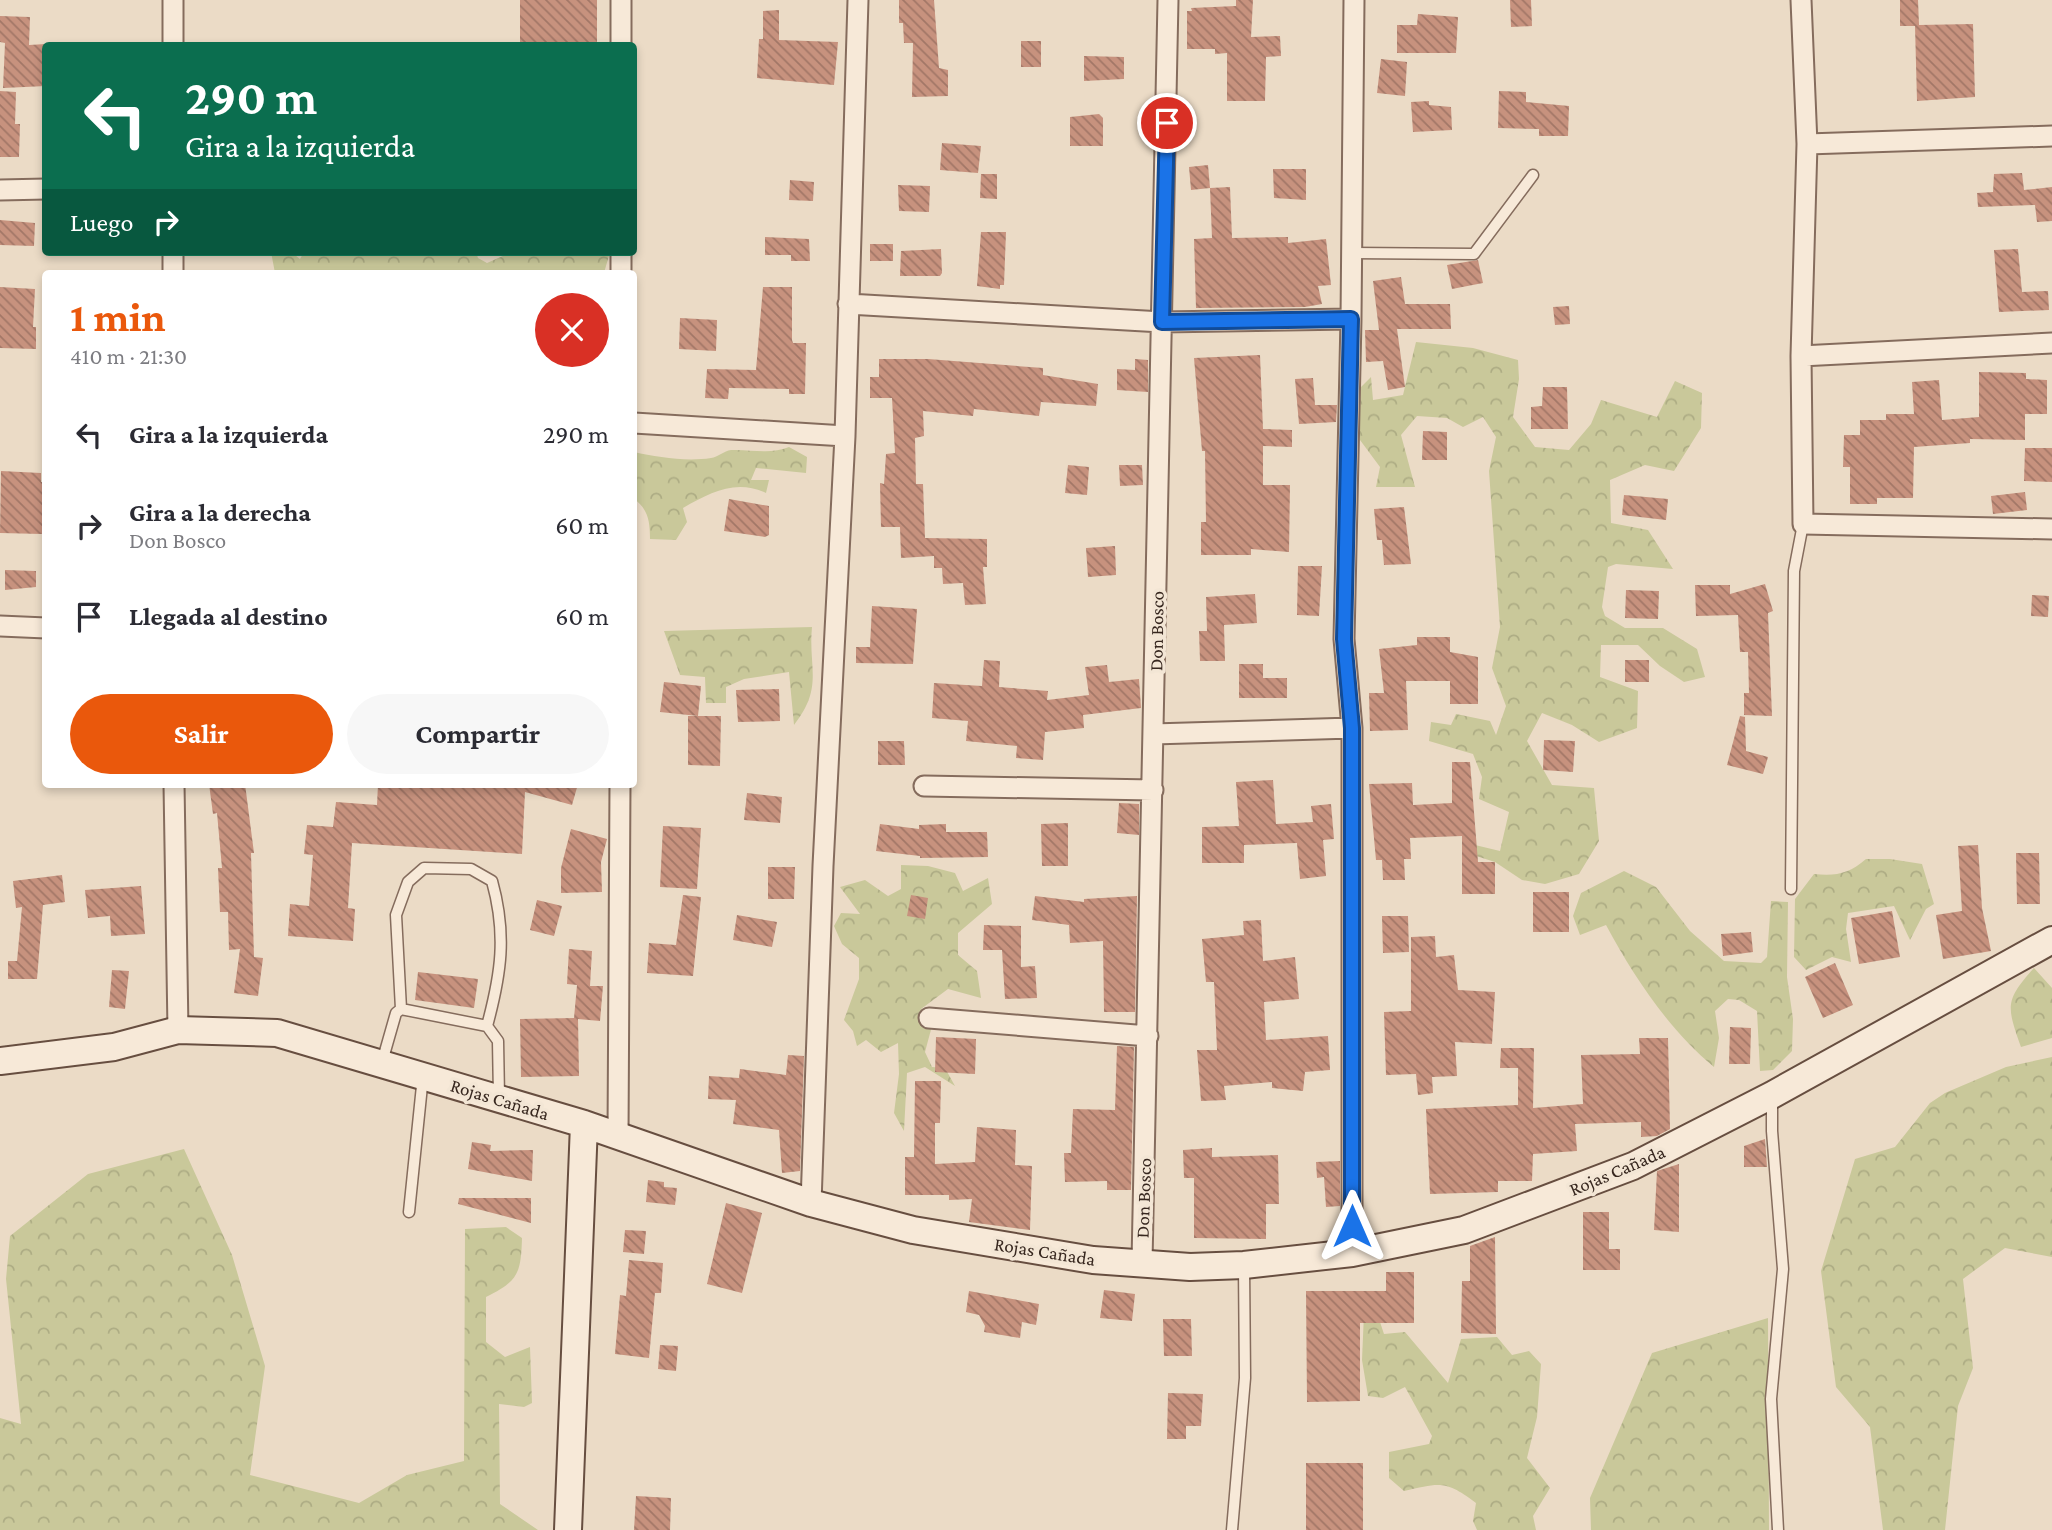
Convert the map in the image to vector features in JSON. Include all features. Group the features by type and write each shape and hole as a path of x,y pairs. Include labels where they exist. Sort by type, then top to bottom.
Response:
{"main road":[{"name":"Rojas Cañada","path":"0,1061 114,1046 178,1030 277,1033 584,1124 811,1203 913,1230 1093,1260 1190,1267 1244,1265 1352,1253 1464,1230 1633,1166 1772,1096 2052,940"},
{"path":"568,1530 584,1124"}],"street":[{"path":"173,0 173,42"},
{"path":"621,0 621,42"},
{"path":"811,1203 823,866 845,436 858,0"},
{"name":"Don Bosco","path":"1142,1262 1168,0"},
{"path":"1352,1253 1352,728 1344,639 1354,0"},
{"path":"1801,0 1807,144 1801,356 1802,524 2052,529"},
{"path":"1807,144 2052,136"},
{"path":"0,190 42,190"},
{"path":"848,304 1162,322 1351,319"},
{"path":"1801,356 2052,343"},
{"path":"637,423 845,436"},
{"path":"0,626 42,628"},
{"path":"1153,734 1352,728"},
{"path":"924,786 1153,790"},
{"path":"174,788 178,1030"},
{"path":"618,1136 620,788"},
{"path":"929,1018 1148,1036"}],"lane":[{"path":"1352,253 1474,254 1533,175"},
{"path":"1791,889 1794,571 1802,524"},
{"path":"401,1009 396,915 408,882 424,867 471,869 492,881 501,914 500,975 487,1026"},
{"path":"382,1062 396,1013 401,1009 487,1026 498,1041 499,1098"},
{"path":"409,1212 423,1076"},
{"path":"1772,1096 1772,1131 1783,1269 1771,1399 1778,1530"},
{"path":"1233,1530 1245,1378 1244,1265"}],"green space":[{"path":"272,256 296,256 300,259 302,256 477,256 487,263 503,256 609,256 605,270 274,270"},
{"path":"1416,342 1473,348 1518,360 1519,379 1513,417 1535,447 1569,450 1591,424 1601,400 1657,417 1675,381 1702,393 1701,428 1674,471 1645,465 1610,480 1611,523 1648,530 1673,569 1616,564 1608,567 1602,607 1605,616 1625,628 1663,628 1697,649 1705,677 1684,682 1660,666 1638,645 1601,645 1600,677 1638,691 1637,728 1599,742 1572,725 1542,713 1527,741 1552,785 1594,788 1599,841 1579,874 1545,884 1522,880 1495,862 1473,855 1475,845 1500,851 1509,812 1479,799 1482,777 1473,754 1429,741 1431,722 1451,725 1456,714 1490,721 1496,735 1506,706 1492,668 1500,627 1489,471 1496,437 1483,417 1463,427 1447,418 1417,416 1401,435 1415,487 1376,487 1380,467 1360,440 1356,392 1371,377 1373,400 1403,395"},
{"path":"789,447 807,457 806,473 756,468 751,480 769,480 766,493 744,487 724,489 683,508 687,522 676,540 650,539 647,516 637,502 637,453 701,459 731,450"},
{"path":"812,627 812,688 803,712 794,725 789,672 744,679 726,687 726,703 706,703 705,677 680,675 664,631"},
{"path":"1866,859 1890,859 1922,864 1934,904 1926,909 1910,940 1894,906 1848,913 1846,929 1851,962 1832,957 1806,970 1794,957 1795,899 1814,874 1842,873"},
{"path":"901,865 928,866 955,873 963,891 988,878 992,904 958,933 958,955 977,971 981,998 948,989 921,1009 925,1023 933,1022 925,1052 932,1067 945,1068 955,1086 925,1067 907,1073 904,1131 894,1113 899,1074 898,1043 881,1052 866,1040 857,1046 853,1031 844,1020 859,979 859,958 842,944 834,926 841,913 860,914 840,887 865,880 888,896 901,889"},
{"path":"1624,871 1656,887 1690,931 1724,961 1761,963 1767,957 1771,901 1788,902 1787,977 1793,1019 1792,1051 1773,1070 1760,1071 1757,1011 1739,1000 1728,999 1715,1011 1719,1038 1714,1067 1667,1020 1628,964 1606,925 1580,935 1573,916 1581,893"},
{"path":"2034,968 2052,988 2052,1038 2021,1047 2011,1005 2017,989"},
{"path":"2052,1057 2052,1257 2005,1248 1963,1279 1973,1368 1958,1406 1945,1530 1883,1530 1870,1427 1836,1387 1821,1271 1855,1159 1895,1147 1930,1103 1945,1093 2006,1067"},
{"path":"184,1149 232,1255 265,1366 250,1475 359,1503 407,1475 464,1461 465,1229 506,1227 522,1238 516,1275 505,1286 486,1297 486,1342 505,1357 530,1347 532,1403 524,1407 499,1404 500,1504 538,1530 0,1530 0,1418 21,1424 6,1279 10,1236 88,1174"},
{"path":"1376,1310 1384,1334 1405,1332 1448,1383 1461,1339 1497,1337 1512,1355 1529,1351 1541,1364 1537,1417 1527,1458 1550,1488 1533,1516 1536,1530 1477,1530 1473,1521 1476,1503 1457,1490 1435,1485 1404,1491 1389,1478 1389,1452 1429,1444 1432,1436 1405,1387 1383,1398 1368,1396 1362,1360 1364,1313"},
{"path":"1768,1318 1769,1530 1591,1530 1590,1498 1652,1353"}],"building":[{"path":"520,0 597,0 597,42 520,42"},
{"path":"899,0 934,0 939,68 948,70 948,96 912,97 913,43 904,43 903,23 899,23"},
{"path":"1236,0 1253,0 1251,37 1280,36 1281,56 1266,57 1265,101 1227,101 1227,53 1215,54 1215,49 1187,49 1187,11 1192,11 1191,8 1236,6"},
{"path":"1510,0 1531,0 1532,26 1511,27"},
{"path":"1900,0 1918,0 1919,25 1973,24 1975,97 1917,101 1915,26 1900,26"},
{"path":"779,10 779,40 838,42 834,85 757,78 759,39 763,39 763,11"},
{"path":"1418,14 1458,17 1456,53 1397,53 1397,25 1417,25"},
{"path":"0,16 30,17 29,45 42,44 42,86 3,88 5,43 0,42"},
{"path":"1021,41 1041,41 1041,67 1021,67"},
{"path":"1084,56 1124,57 1124,79 1084,81"},
{"path":"1381,59 1407,62 1405,96 1377,93"},
{"path":"0,91 16,92 15,124 20,124 19,157 0,157"},
{"path":"1499,91 1526,92 1526,102 1569,106 1568,136 1539,136 1539,129 1498,128"},
{"path":"1429,101 1429,105 1451,107 1452,130 1413,132 1411,102"},
{"path":"1099,114 1103,118 1103,146 1070,146 1070,117"},
{"path":"942,143 981,146 978,173 940,170"},
{"path":"1208,165 1210,188 1191,190 1189,167"},
{"path":"1273,169 1306,169 1306,200 1274,198"},
{"path":"2022,173 2024,190 2052,187 2052,221 2037,222 2035,205 1978,207 1977,193 1993,192 1994,174"},
{"path":"981,174 997,174 997,199 980,198"},
{"path":"790,180 814,182 813,201 789,200"},
{"path":"898,185 930,186 929,212 899,211"},
{"path":"1230,187 1232,238 1288,237 1288,243 1326,239 1331,285 1318,286 1322,304 1305,307 1196,308 1194,239 1212,238 1210,188"},
{"path":"0,220 35,223 34,246 0,245"},
{"path":"981,232 1006,232 1004,285 1000,285 1000,289 977,286"},
{"path":"765,237 809,239 810,261 791,261 791,255 765,255"},
{"path":"870,244 893,244 893,261 870,261"},
{"path":"941,249 940,276 900,276 901,251"},
{"path":"2018,249 2022,292 2048,291 2049,310 1999,312 1994,250"},
{"path":"1478,260 1483,283 1452,289 1447,265"},
{"path":"1401,277 1405,304 1450,304 1451,329 1397,329 1405,387 1388,390 1383,361 1366,362 1365,330 1379,330 1373,281"},
{"path":"0,287 35,289 33,327 36,327 36,349 0,348"},
{"path":"763,287 792,287 792,340 793,343 806,343 805,394 789,394 789,389 729,388 728,399 705,398 707,369 756,370"},
{"path":"1569,306 1570,324 1555,325 1553,307"},
{"path":"680,318 717,320 716,351 679,349"},
{"path":"1260,355 1263,429 1292,430 1292,447 1263,446 1263,485 1290,485 1289,552 1251,549 1251,555 1201,555 1201,522 1206,522 1205,451 1202,451 1194,358"},
{"path":"879,359 928,359 1043,368 1043,375 1098,384 1096,406 1041,402 1039,416 974,409 973,416 923,411 924,436 915,438 916,484 923,484 925,538 987,539 987,567 983,567 986,604 965,605 963,583 943,584 942,568 934,568 934,556 901,558 900,527 881,527 880,483 884,484 886,454 895,453 892,398 870,398 870,377 879,377"},
{"path":"1135,359 1148,360 1148,392 1117,390 1117,369 1135,370"},
{"path":"1979,372 2026,373 2026,379 2047,380 2047,414 2025,414 2025,440 1970,439 1970,443 1914,447 1913,498 1877,498 1877,504 1850,504 1850,467 1843,467 1844,435 1860,435 1860,420 1886,420 1886,414 1914,414 1912,382 1939,380 1942,420 1979,417"},
{"path":"1313,378 1315,405 1337,405 1336,422 1299,424 1295,379"},
{"path":"1543,387 1567,387 1568,429 1531,429 1531,407 1542,406"},
{"path":"1423,431 1447,432 1447,460 1422,460"},
{"path":"2025,448 2052,448 2052,482 2024,481"},
{"path":"1068,465 1089,467 1087,495 1065,493"},
{"path":"1119,465 1142,465 1143,485 1120,486"},
{"path":"1,471 41,473 42,534 0,533"},
{"path":"2025,492 2027,510 1993,514 1991,496"},
{"path":"1624,495 1668,499 1666,520 1622,515"},
{"path":"729,499 769,506 769,535 765,537 724,531"},
{"path":"1404,507 1411,564 1384,565 1382,540 1377,540 1374,509"},
{"path":"1115,546 1116,575 1088,577 1086,548"},
{"path":"1298,566 1322,566 1319,616 1297,615"},
{"path":"5,570 36,571 36,587 5,590"},
{"path":"1765,584 1773,611 1768,613 1772,716 1744,715 1744,693 1749,693 1748,652 1740,652 1738,615 1696,616 1695,585 1730,585 1730,594"},
{"path":"1626,590 1659,591 1658,619 1625,618"},
{"path":"1255,594 1257,623 1224,625 1225,661 1200,661 1199,631 1207,631 1206,597"},
{"path":"2032,595 2049,596 2048,617 2031,616"},
{"path":"872,606 917,609 913,664 856,663 856,647 870,647"},
{"path":"1417,637 1450,637 1450,652 1478,657 1478,704 1450,704 1450,681 1406,681 1408,730 1370,731 1369,693 1384,693 1379,649 1417,645"},
{"path":"984,660 1000,661 999,687 1048,691 1047,700 1089,695 1085,667 1107,665 1109,682 1139,679 1141,708 1083,715 1084,728 1045,732 1043,760 1016,758 1017,746 966,741 968,721 932,718 934,683 982,686"},
{"path":"1625,660 1649,660 1649,682 1625,682"},
{"path":"1239,664 1263,664 1263,678 1287,678 1287,698 1239,698"},
{"path":"664,682 701,686 698,716 660,712"},
{"path":"779,689 780,721 738,722 736,690"},
{"path":"688,716 721,716 720,766 688,765"},
{"path":"1740,716 1745,717 1746,751 1768,757 1763,774 1727,765"},
{"path":"1544,740 1575,741 1573,772 1543,770"},
{"path":"878,741 904,741 905,765 878,765"},
{"path":"1452,762 1470,762 1478,862 1495,862 1495,894 1462,894 1462,836 1410,838 1411,859 1404,859 1405,880 1383,880 1382,860 1376,860 1369,784 1412,783 1413,805 1452,803"},
{"path":"1273,780 1276,824 1313,822 1311,806 1331,804 1334,839 1323,840 1326,876 1300,879 1297,843 1244,845 1244,863 1202,863 1202,827 1239,826 1236,782"},
{"path":"210,788 246,788 254,853 251,853 254,957 263,958 258,996 234,993 240,949 229,950 228,912 220,912 218,868 222,868 217,813 213,814"},
{"path":"378,788 577,788 572,805 525,792 522,854 352,843 348,908 355,909 353,941 288,936 290,904 309,906 313,855 304,854 307,825 333,827 336,802 377,805"},
{"path":"747,793 782,797 780,823 744,820"},
{"path":"1119,803 1139,804 1139,835 1117,833"},
{"path":"1068,823 1068,866 1042,866 1041,824"},
{"path":"880,824 919,829 919,825 946,824 946,832 987,832 988,857 920,858 876,851"},
{"path":"663,826 701,828 697,889 660,887"},
{"path":"571,829 607,839 601,862 602,892 561,893 561,868"},
{"path":"1978,845 1982,908 1991,951 1943,959 1936,915 1962,911 1958,846"},
{"path":"2016,853 2039,853 2040,904 2017,904"},
{"path":"768,867 795,867 794,899 768,899"},
{"path":"62,875 65,902 43,905 37,979 8,979 8,961 17,961 22,907 16,908 13,881"},
{"path":"141,886 145,934 111,936 110,916 88,918 85,890"},
{"path":"1533,892 1569,892 1569,932 1533,932"},
{"path":"683,895 701,897 693,976 647,973 649,943 676,945"},
{"path":"911,895 928,898 925,919 907,916"},
{"path":"1035,896 1084,902 1084,899 1137,896 1135,1012 1104,1012 1103,941 1070,943 1069,925 1032,920"},
{"path":"537,900 562,906 554,936 530,930"},
{"path":"1892,911 1900,957 1859,964 1851,918"},
{"path":"737,915 777,922 772,947 733,940"},
{"path":"1382,916 1408,916 1409,952 1383,953"},
{"path":"1261,920 1263,961 1295,957 1299,999 1264,1002 1266,1040 1328,1036 1330,1070 1305,1072 1303,1091 1272,1088 1272,1082 1224,1086 1226,1100 1201,1101 1197,1050 1217,1050 1214,982 1206,982 1202,939 1244,935 1243,921"},
{"path":"984,925 1021,926 1021,967 1035,966 1037,998 1005,999 1002,950 983,950"},
{"path":"1751,932 1753,952 1723,956 1721,934"},
{"path":"1435,936 1436,957 1454,955 1458,990 1495,992 1492,1044 1455,1042 1457,1076 1432,1077 1433,1093 1418,1095 1416,1074 1386,1075 1384,1012 1411,1011 1411,937"},
{"path":"569,949 592,951 590,986 603,986 600,1021 578,1019 579,1076 521,1077 520,1019 574,1018 577,985 567,984"},
{"path":"1835,963 1853,1005 1823,1018 1805,977"},
{"path":"112,970 129,971 125,1009 109,1007"},
{"path":"418,972 478,979 474,1008 415,1000"},
{"path":"1730,1027 1751,1028 1750,1064 1729,1064"},
{"path":"936,1037 976,1039 975,1074 935,1072"},
{"path":"1639,1038 1668,1038 1670,1129 1657,1136 1641,1137 1641,1122 1575,1124 1577,1151 1533,1154 1532,1181 1498,1181 1498,1192 1430,1194 1426,1109 1518,1105 1518,1068 1500,1068 1501,1048 1534,1048 1533,1108 1583,1104 1581,1055 1640,1054"},
{"path":"1117,1046 1134,1047 1131,1190 1107,1190 1107,1181 1065,1182 1064,1153 1071,1153 1073,1109 1115,1110"},
{"path":"788,1055 804,1056 800,1171 782,1173 779,1130 733,1124 736,1100 708,1099 709,1076 739,1078 740,1069 786,1075"},
{"path":"915,1081 941,1081 940,1123 935,1123 935,1164 975,1162 977,1127 1016,1130 1015,1165 1032,1166 1030,1230 969,1222 972,1199 949,1200 949,1195 905,1195 905,1157 914,1157"},
{"path":"1765,1139 1767,1167 1744,1167 1744,1146"},
{"path":"472,1142 491,1145 490,1151 533,1150 532,1181 468,1169"},
{"path":"1212,1148 1212,1157 1278,1155 1279,1204 1266,1204 1266,1239 1194,1238 1194,1178 1184,1178 1183,1150"},
{"path":"1340,1161 1340,1206 1326,1207 1324,1177 1317,1178 1316,1162"},
{"path":"1679,1164 1679,1232 1654,1230 1657,1171"},
{"path":"648,1180 664,1182 664,1187 677,1188 675,1205 646,1202"},
{"path":"459,1198 531,1198 531,1223 458,1204"},
{"path":"726,1203 762,1213 742,1293 707,1284"},
{"path":"1583,1212 1609,1212 1609,1249 1620,1249 1620,1270 1583,1270"},
{"path":"625,1230 646,1231 644,1254 623,1252"},
{"path":"1495,1237 1496,1334 1461,1333 1462,1281 1470,1281 1470,1246"},
{"path":"629,1260 663,1263 661,1293 655,1293 649,1358 615,1354 620,1295 626,1296"},
{"path":"1386,1272 1414,1272 1414,1323 1360,1323 1360,1401 1307,1402 1306,1291 1386,1291"},
{"path":"1104,1290 1135,1294 1132,1321 1100,1318"},
{"path":"969,1291 1039,1304 1036,1325 1022,1322 1020,1338 984,1332 985,1326 979,1315 966,1312"},
{"path":"1163,1319 1191,1319 1192,1356 1164,1356"},
{"path":"660,1345 678,1346 676,1371 658,1369"},
{"path":"1168,1393 1203,1394 1201,1426 1186,1426 1186,1439 1167,1439"},
{"path":"1306,1463 1363,1463 1363,1530 1306,1530"},
{"path":"636,1496 671,1498 670,1530 634,1530"}],"route":[{"path":"1167,123 1162,322 1351,319 1344,639 1352,728 1352,1226"}]}
